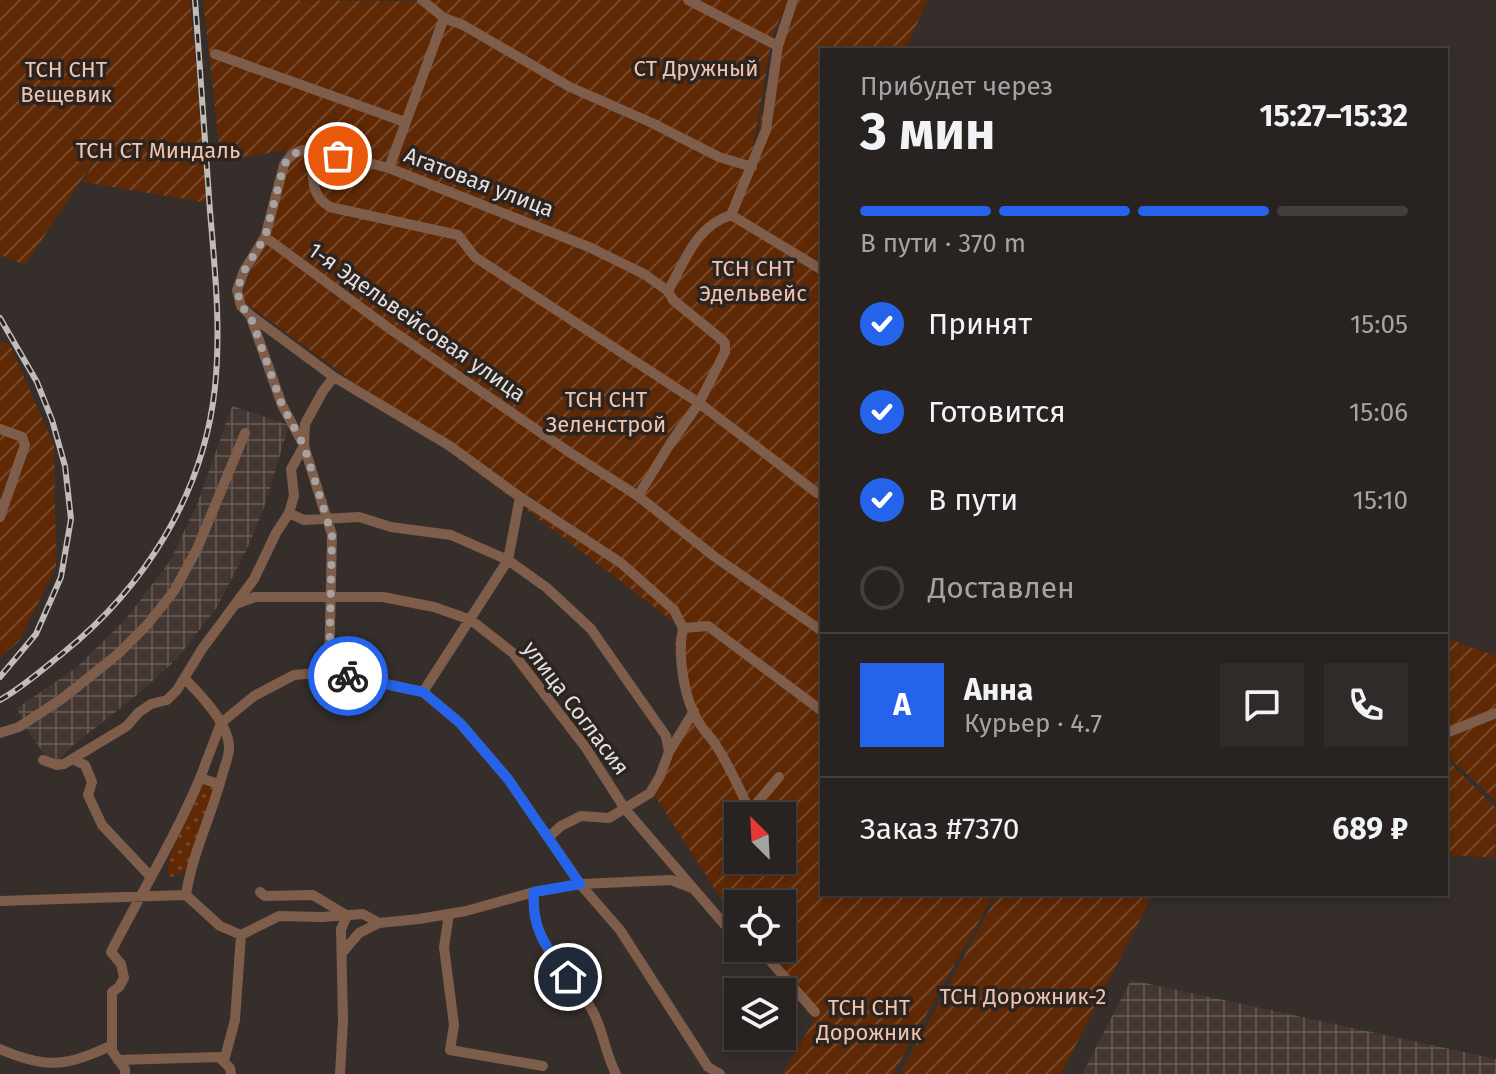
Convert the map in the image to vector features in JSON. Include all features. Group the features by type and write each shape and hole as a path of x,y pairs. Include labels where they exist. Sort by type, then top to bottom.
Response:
{"street":[{"path":"422,0 444,18 463,25 570,87 719,157 752,167"},
{"path":"688,0 778,46"},
{"path":"731,215 766,130 778,46 793,0"},
{"path":"389,168 444,18"},
{"path":"215,54 405,122"},
{"path":"745,802 716,744 699,723 694,711 684,682 683,628 674,610 621,563 520,497 450,446 334,377 241,306 237,290 244,271 265,237 289,156 313,149 313,188 322,203 330,207 458,235 475,257 699,403 820,494"},
{"name":"Агатовая улица","path":"313,149 389,168 589,247 644,274 668,291 673,300 725,343 725,352 699,403 638,496"},
{"path":"668,291 703,230 717,219 731,215 820,269"},
{"name":"1-я Эдельвейсовая улица","path":"265,237 390,329 638,496 715,557 820,630"},
{"path":"250,315 282,405 304,446 332,535 329,672"},
{"path":"43,760 57,765 72,759 127,726 151,704 167,700 185,679 202,649 254,579 289,513 294,496 291,469 304,446 305,424 334,377"},
{"path":"0,429 22,437 25,445 0,517"},
{"path":"0,733 19,727 63,698 118,654 147,625 174,591 215,508 245,433"},
{"path":"423,692 508,560 520,497"},
{"path":"289,513 304,520 359,517 391,527 451,535 508,560 547,588 591,629 666,736 669,752"},
{"name":"улица Согласия","path":"236,604 255,597 383,597 434,607 471,620 513,653 586,748 625,809 724,924"},
{"path":"683,628 708,626 820,710"},
{"path":"125,1074 125,1069 112,1051 112,992 124,978 121,964 111,952 150,876 175,836 221,723 254,696 294,675 329,672 423,692 460,723 508,779 550,836 580,884 620,930 708,1067 720,1074"},
{"path":"185,679 204,698 221,723 229,746 209,821 190,869 186,895"},
{"path":"550,836 561,826 581,816 609,818 650,793 669,752 694,711"},
{"path":"1448,732 1496,713"},
{"path":"72,759 85,765 92,782 88,795 102,825 150,876"},
{"path":"760,802 779,777"},
{"path":"200,778 219,784"},
{"path":"342,953 359,933 379,923 449,914 534,892 580,884 671,880 692,888"},
{"path":"260,892 265,896 313,895 347,916"},
{"path":"534,892 534,923 550,952 596,1018 607,1057 616,1074"},
{"path":"0,901 186,895 220,926 241,935 279,916 363,914 379,923"},
{"path":"449,914 444,947 454,1025 450,1050 543,1066"},
{"path":"340,1074 343,1021 341,929 347,916"},
{"path":"224,1061 235,1020 241,935"},
{"path":"771,962 815,1012"},
{"path":"0,1049 26,1059 62,1064 112,1045"},
{"path":"118,1060 219,1057 230,1068 231,1074"}],"shaded area":[{"path":"232,406 289,425 264,508 216,609 175,661 72,746 57,763 48,759 27,730 17,708 76,668 125,620 170,561 198,502"},
{"path":"1131,980 1496,1059 1496,1074 1082,1074"}],"green space":[{"name":"ТСН СНТ Вещевик","path":"0,0 190,0 208,203 82,182 117,126 25,265 0,255"},
{"path":"203,0 419,1 439,18 582,97 749,174 775,38 793,0 928,0 906,48 820,48 820,896 993,896 893,1074 783,1074 814,1020 796,998 796,978 780,978 767,962 796,962 796,890 724,890 724,903 653,793 688,713 674,639 683,629 498,488 243,301 247,279 266,243 279,197 287,150 221,161"},
{"name":"СТ Дружный","path":"430,0 788,0 772,37 750,164 671,133 594,96 444,15"},
{"path":"0,342 9,343 54,445 56,567 19,641 0,658"},
{"path":"1448,639 1496,656 1496,801 1448,757"},
{"path":"1448,761 1496,808 1495,858 1448,855"},
{"path":"201,784 214,787 186,871 169,878 168,861"},
{"name":"ТСН Дорожник-2","path":"997,896 1152,896 1061,1074 900,1074"}],"railway":[{"path":"0,700 25,684 93,627 144,568 184,500 209,426 217,365 217,321 195,0"},
{"path":"0,318 37,382 52,420 65,466 71,519 61,577 36,634 0,677"}],"way so far":[{"path":"338,156 313,149 289,156 265,237 244,271 237,290 241,306 250,315 282,405 304,446 332,535 329,672 348,676"}],"route":[{"path":"348,676 423,692 460,723 508,779 550,836 580,884 534,892 534,923 568,977"}],"park label":[{"name":"ТСН СТ Миндаль","path":"158,150"},
{"name":"ТСН СНТ Эдельвейс","path":"753,280"},
{"name":"ТСН СНТ Зеленстрой","path":"606,412"},
{"name":"ТСН СНТ Дорожник","path":"869,1020"}]}
